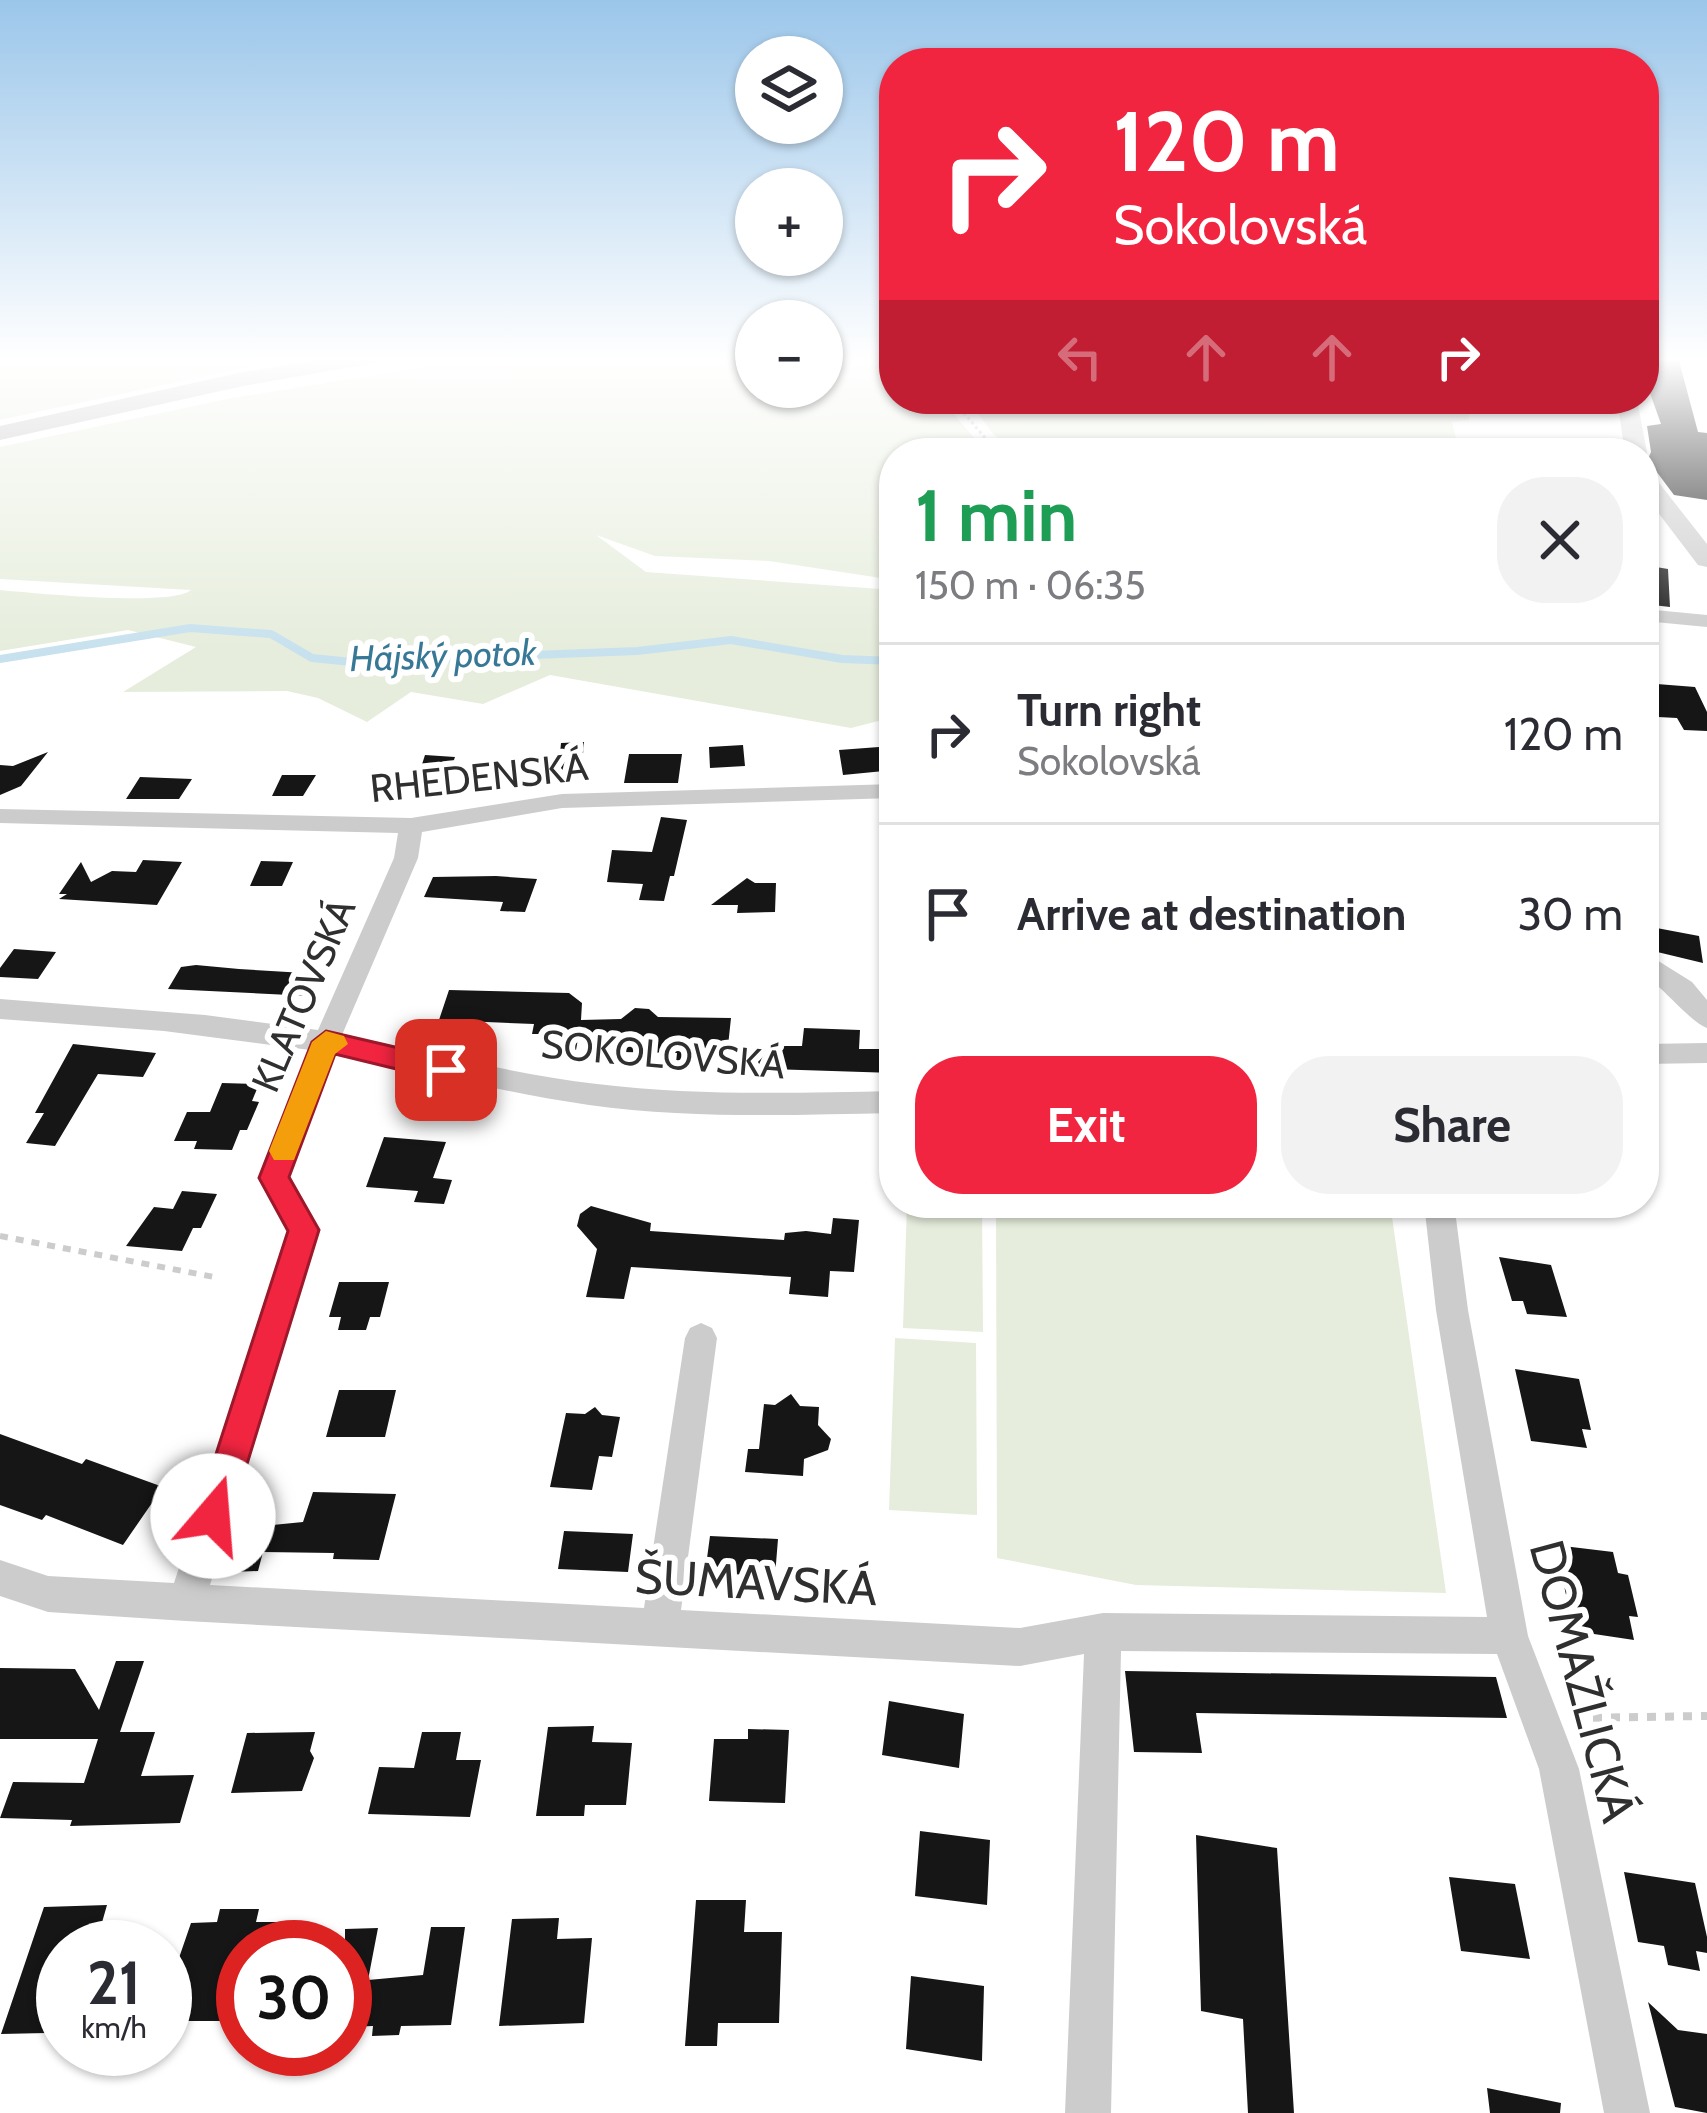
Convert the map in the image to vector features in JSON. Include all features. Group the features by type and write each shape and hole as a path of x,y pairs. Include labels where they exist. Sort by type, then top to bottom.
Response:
{"street":[{"path":"1659,498 1707,560"},
{"path":"1659,616 1707,621"},
{"name":"RHEDENSKÁ","path":"0,816 411,826 562,801 879,791"},
{"name":"KLATOVSKÁ","path":"186,1603 304,1230 274,1178 326,1042 406,858 411,826"},
{"path":"1659,972 1683,989 1707,1018"},
{"name":"SOKOLOVSKÁ","path":"0,1009 142,1018 326,1042 446,1070 626,1098 763,1105 879,1102"},
{"path":"1659,1054 1707,1052"},
{"name":"DOMAŽLICKÁ","path":"1441,1218 1452,1310 1509,1636 1559,1769 1628,2113"},
{"path":"661,1627 701,1338"},
{"name":"ŠUMAVSKÁ","path":"0,1578 48,1594 1020,1647 1103,1632 1509,1636"},
{"path":"1088,2113 1103,1632"}],"path":[{"path":"0,1236 214,1277"},
{"path":"1543,1718 1707,1716"}],"green space":[{"path":"0,456 879,456 879,578 769,561 655,556 596,535 646,572 879,589 879,721 851,728 550,675 483,704 411,692 367,722 318,698 287,691 123,692 196,647 128,630 0,651 0,590 157,598 191,590 0,579"},
{"path":"907,1218 982,1218 983,1332 903,1328"},
{"path":"996,1218 1392,1218 1446,1593 1136,1585 997,1558"},
{"path":"895,1338 976,1343 977,1515 889,1510"}],"building":[{"path":"1659,456 1707,456 1707,500 1674,495 1659,475"},
{"path":"1659,568 1668,569 1670,607 1659,606"},
{"path":"1659,684 1695,687 1707,712 1707,731 1684,730 1677,718 1659,717"},
{"path":"584,742 581,778 537,780 540,755 560,754 561,743"},
{"path":"743,745 745,766 710,768 709,747"},
{"path":"879,747 879,771 843,775 839,750"},
{"path":"48,752 21,786 0,795 0,765 13,766"},
{"path":"629,754 682,754 678,783 624,783"},
{"path":"425,755 455,757 445,785 415,786"},
{"path":"282,775 316,775 303,796 272,796"},
{"path":"140,777 192,779 179,799 126,799"},
{"path":"661,817 687,820 674,876 670,876 664,901 639,900 643,884 607,882 612,850 652,852"},
{"path":"143,860 182,862 157,905 59,899 67,894 59,894 81,862 91,882 112,871 136,872"},
{"path":"261,861 293,862 282,886 250,886"},
{"path":"433,877 537,879 525,912 500,911 503,902 424,897"},
{"path":"747,878 776,883 775,912 737,913 738,905 711,905"},
{"path":"1659,928 1699,936 1703,963 1659,952"},
{"path":"14,949 56,952 38,979 0,977 0,968"},
{"path":"181,967 321,974 310,996 168,989"},
{"path":"449,990 569,993 582,1003 581,1020 621,1019 635,1008 649,1009 658,1017 731,1018 728,1046 802,1046 804,1028 860,1030 859,1049 879,1049 879,1073 681,1066 676,1063 677,1053 622,1052 623,1040 578,1039 576,1050 550,1050 553,1034 532,1034 534,1024 439,1020"},
{"path":"73,1044 156,1053 143,1077 98,1074 55,1146 26,1143 44,1113 35,1113"},
{"path":"222,1083 259,1084 252,1101 259,1102 232,1150 194,1149 197,1141 174,1141 187,1112 210,1112"},
{"path":"384,1137 446,1142 433,1178 452,1180 444,1204 414,1202 418,1191 366,1187"},
{"path":"182,1191 217,1194 201,1228 193,1228 182,1251 126,1246 154,1207 173,1209"},
{"path":"591,1206 651,1223 650,1231 784,1240 785,1233 831,1234 833,1218 859,1220 854,1272 830,1271 828,1297 789,1294 791,1277 631,1267 624,1299 586,1297 597,1249 577,1226 580,1214"},
{"path":"1499,1257 1551,1265 1567,1317 1527,1314 1523,1301 1512,1301"},
{"path":"339,1282 389,1282 380,1317 370,1317 366,1330 338,1330 341,1317 329,1317"},
{"path":"1515,1369 1579,1379 1591,1430 1582,1429 1587,1448 1531,1441"},
{"path":"339,1390 396,1390 385,1437 326,1437"},
{"path":"791,1394 800,1406 819,1407 818,1425 831,1439 828,1450 804,1459 803,1476 745,1472 748,1449 759,1449 764,1404 775,1405"},
{"path":"595,1407 602,1415 620,1417 612,1457 599,1456 592,1490 550,1487 566,1413 585,1414"},
{"path":"0,1434 163,1487 123,1545 46,1515 42,1520 0,1505"},
{"path":"313,1492 396,1494 379,1560 333,1559 334,1553 263,1552 258,1571 231,1572 222,1561 232,1529 303,1522"},
{"path":"564,1531 633,1534 628,1572 558,1569"},
{"path":"710,1536 778,1539 775,1576 705,1573"},
{"path":"1555,1545 1613,1552 1618,1573 1628,1575 1638,1617 1629,1616 1634,1640 1574,1631"},
{"path":"116,1661 144,1661 120,1732 155,1732 141,1776 194,1775 180,1823 70,1826 72,1820 0,1818 13,1782 84,1783 98,1739 0,1739 0,1668 75,1669 99,1710"},
{"path":"1125,1671 1496,1677 1507,1718 1196,1713 1202,1753 1134,1752"},
{"path":"889,1701 964,1714 959,1768 882,1755"},
{"path":"594,1726 592,1742 632,1743 626,1805 585,1805 584,1816 536,1816 548,1727"},
{"path":"748,1729 789,1730 785,1803 709,1801 714,1739 748,1739"},
{"path":"315,1732 310,1751 314,1758 302,1791 231,1793 247,1733"},
{"path":"422,1732 461,1732 456,1760 481,1760 470,1817 368,1814 379,1767 414,1768"},
{"path":"920,1831 990,1840 987,1905 915,1896"},
{"path":"1196,1835 1277,1848 1294,2113 1248,2113 1243,2019 1201,2011"},
{"path":"1624,1872 1695,1883 1707,1937 1707,1953 1696,1951 1700,1971 1668,1965 1664,1946 1638,1942"},
{"path":"1449,1877 1515,1884 1530,1959 1461,1951"},
{"path":"696,1900 746,1900 744,1932 782,1932 779,2023 718,2023 717,2046 685,2046"},
{"path":"107,1905 103,1920 40,1920 44,1907"},
{"path":"220,1909 259,1909 256,1920 217,1920"},
{"path":"559,1918 557,1939 592,1938 584,2023 499,2026 512,1919"},
{"path":"216,1922 216,2021 192,2021 192,1923"},
{"path":"431,1927 465,1927 451,2025 401,2026 399,2035 372,2036 372,1980 423,1975"},
{"path":"372,1928 378,1928 372,1959"},
{"path":"36,1931 36,2033 1,2034"},
{"path":"911,1976 984,1986 982,2061 906,2049"},
{"path":"1648,2002 1678,2030 1707,2034 1707,2113 1675,2107"},
{"path":"1487,2088 1561,2103 1560,2113 1490,2113"}],"waterway":[{"name":"Hájský potok","path":"0,659 190,628 271,634 312,658 352,662 637,651 731,640 842,659 879,660"}],"slow traffic":[{"path":"284,1151 326,1042 334,1044"}],"route":[{"path":"213,1516 304,1230 274,1178 326,1042 446,1070"}]}
